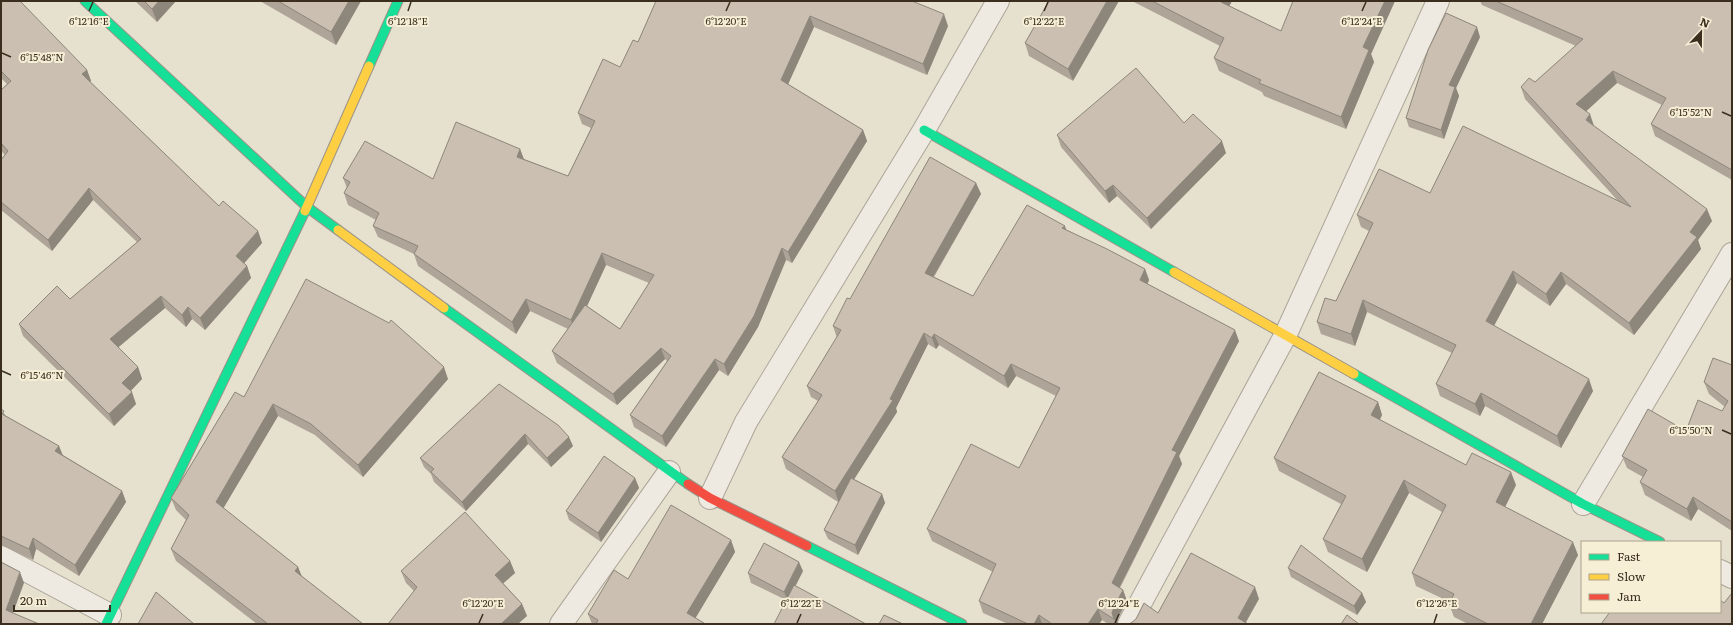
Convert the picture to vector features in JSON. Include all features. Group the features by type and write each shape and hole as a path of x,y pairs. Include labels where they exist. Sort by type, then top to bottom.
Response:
{"street":[{"path":"85,1 307,207 669,472 710,498 962,624"},
{"path":"1,557 108,619 307,207 398,1"},
{"path":"710,498 746,422 924,130 998,1"},
{"path":"1129,624 1285,336 1438,1"},
{"path":"924,130 1583,504 1658,541"},
{"path":"1583,504 1732,254"},
{"path":"561,624 669,472"},
{"path":"1721,572 1732,577"}],"building":[{"path":"1,1 20,1 87,70 82,74 219,206 223,201 258,231 236,256 247,266 200,318 188,307 182,315 161,296 110,339 138,367 122,383 132,392 109,414 19,324 57,286 70,299 141,239 89,188 48,240 1,202 1,160 8,151 1,143 1,90 11,81 1,71"},
{"path":"144,1 159,1 152,9"},
{"path":"278,1 349,1 331,32"},
{"path":"656,1 912,1 944,14 923,64 810,16 781,80 863,130 788,252 782,248 754,316 724,364 715,359 662,436 630,415 671,356 661,348 613,394 552,351 585,305 620,329 654,275 602,253 571,320 526,299 512,322 414,254 418,246 373,226 379,213 344,193 350,182 343,178 365,141 433,179 456,122 520,149 517,157 568,176 595,121 578,113 603,59 620,67 633,40 638,42"},
{"path":"1049,1 1107,1 1068,69 1025,43"},
{"path":"1152,1 1221,1 1281,31 1293,1 1385,1 1363,47 1369,50 1341,117 1259,83 1261,80 1214,58 1224,38"},
{"path":"1496,1 1732,1 1732,170 1651,124 1666,98 1613,71 1576,104 1590,114 1586,120 1707,209 1690,232 1697,237 1629,323 1561,272 1546,294 1513,271 1486,321 1589,379 1557,436 1481,393 1475,404 1436,384 1456,345 1363,300 1351,334 1317,322 1325,298 1336,301 1373,223 1357,215 1379,169 1430,193 1463,126 1631,207 1521,87 1529,78 1535,82 1583,39"},
{"path":"1446,13 1477,27 1449,85 1455,87 1441,130 1406,118 1428,50"},
{"path":"1136,68 1184,123 1193,114 1222,141 1147,218 1113,185 1105,191 1057,135"},
{"path":"930,157 976,183 925,273 973,296 1027,205 1065,226 1062,228 1145,269 1140,280 1235,330 1172,450 1177,452 1112,583 1123,590 1112,613 1114,619 1098,609 1088,624 1052,624 1039,615 1034,624 1028,624 979,601 996,564 927,529 971,444 1019,468 1060,388 1011,364 1004,376 934,334 932,338 924,333 890,399 893,400 835,491 782,457 822,395 807,386 841,330 833,326 847,298 850,299"},
{"path":"306,279 389,323 391,320 444,367 358,465 311,424 273,404 216,502 298,567 295,571 363,624 268,624 171,549 189,515 171,498 235,392 244,397"},
{"path":"1713,358 1732,365 1732,522 1693,497 1687,509 1640,482 1647,470 1622,456 1648,409 1686,431 1698,400 1722,411 1728,401 1704,382"},
{"path":"1319,372 1378,402 1371,415 1466,465 1472,453 1511,472 1496,502 1573,542 1531,624 1488,624 1449,604 1454,594 1412,573 1446,505 1404,480 1362,559 1323,539 1346,496 1274,458"},
{"path":"499,384 558,425 569,437 547,458 525,434 462,502 431,472 434,469 420,458"},
{"path":"1,409 4,411 2,414 59,446 55,451 122,491 75,565 33,538 29,549 1,536"},
{"path":"604,456 635,478 598,533 566,511"},
{"path":"851,478 882,494 855,545 824,530"},
{"path":"671,505 731,540 687,613 704,623 596,624 598,620 588,614 614,570 628,579"},
{"path":"465,512 510,561 495,575 522,604 501,624 388,624 417,587 401,571"},
{"path":"764,543 799,562 784,592 748,573"},
{"path":"1301,545 1362,593 1354,606 1288,568"},
{"path":"1191,553 1255,587 1238,618 1248,624 1128,624 1136,619 1144,603 1158,613"},
{"path":"1,562 20,572 6,610 39,624 1,624"},
{"path":"794,585 866,624 774,624"},
{"path":"156,592 194,624 138,624"},
{"path":"1732,593 1732,624 1601,624 1609,613 1721,613 1721,601 1724,603"},
{"path":"884,615 903,624 879,624"},
{"path":"1347,615 1359,624 1341,624"}],"traffic: fast":[{"path":"85,1 307,207 338,230"},
{"path":"369,66 398,1"},
{"path":"924,130 1174,272"},
{"path":"106,624 305,211"},
{"path":"444,308 688,484"},
{"path":"1354,374 1583,504 1658,541"},
{"path":"807,546 962,624"}],"traffic: slow":[{"path":"305,211 369,66"},
{"path":"338,230 444,308"},
{"path":"1174,272 1354,374"}],"traffic: jam":[{"path":"688,484 710,498 807,546"}]}
